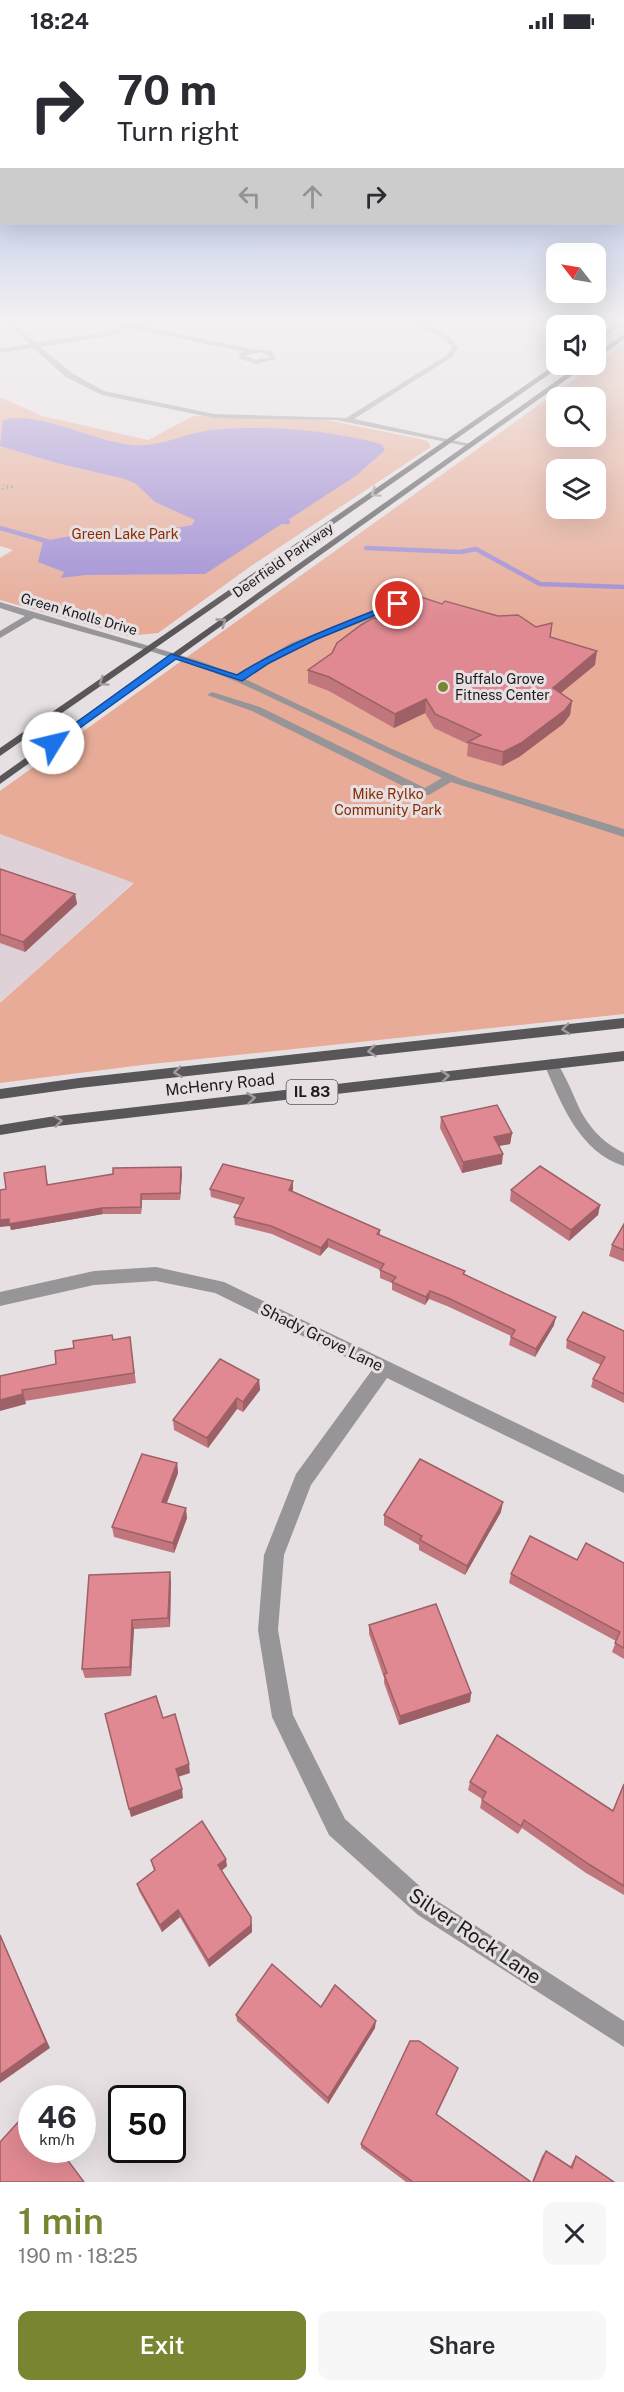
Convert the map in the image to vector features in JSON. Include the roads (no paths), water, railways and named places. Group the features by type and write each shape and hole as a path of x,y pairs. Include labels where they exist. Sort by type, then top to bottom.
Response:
{"main road":[{"name":"Deerfield Parkway","path":"0,753 475,424"},
{"name":"Deerfield Parkway","path":"0,781 501,424"},
{"name":"McHenry Road","path":"0,1094 79,1083 624,1023"},
{"name":"McHenry Road","path":"0,1130 49,1122 624,1056"}],"street":[{"path":"367,424 471,445"},
{"path":"238,679 266,661 312,639 398,604"},
{"name":"Green Knolls Drive","path":"0,605 175,656 238,679 451,778 624,833"},
{"path":"0,636 33,615"},
{"path":"212,695 256,710 298,729 425,793 451,778"},
{"path":"298,729 320,719"},
{"path":"551,1064 573,1113 591,1138 624,1160"},
{"name":"Shady Grove Lane","path":"0,1299 94,1278 156,1274 218,1287 624,1484"},
{"name":"Silver Rock Lane","path":"385,1367 303,1480 274,1555 268,1630 283,1717 337,1827 426,1907 624,2035"}],"waterway":[{"path":"273,521 288,522"},
{"path":"0,528 53,543"},
{"path":"366,548 460,552 476,549 540,584 624,587"}],"place":[{"name":"Buffalo Grove Fitness Center","path":"443,687"}],"park label":[{"name":"Green Lake Park","path":"125,534"},
{"name":"Mike Rylko Community Park","path":"388,802"}]}
